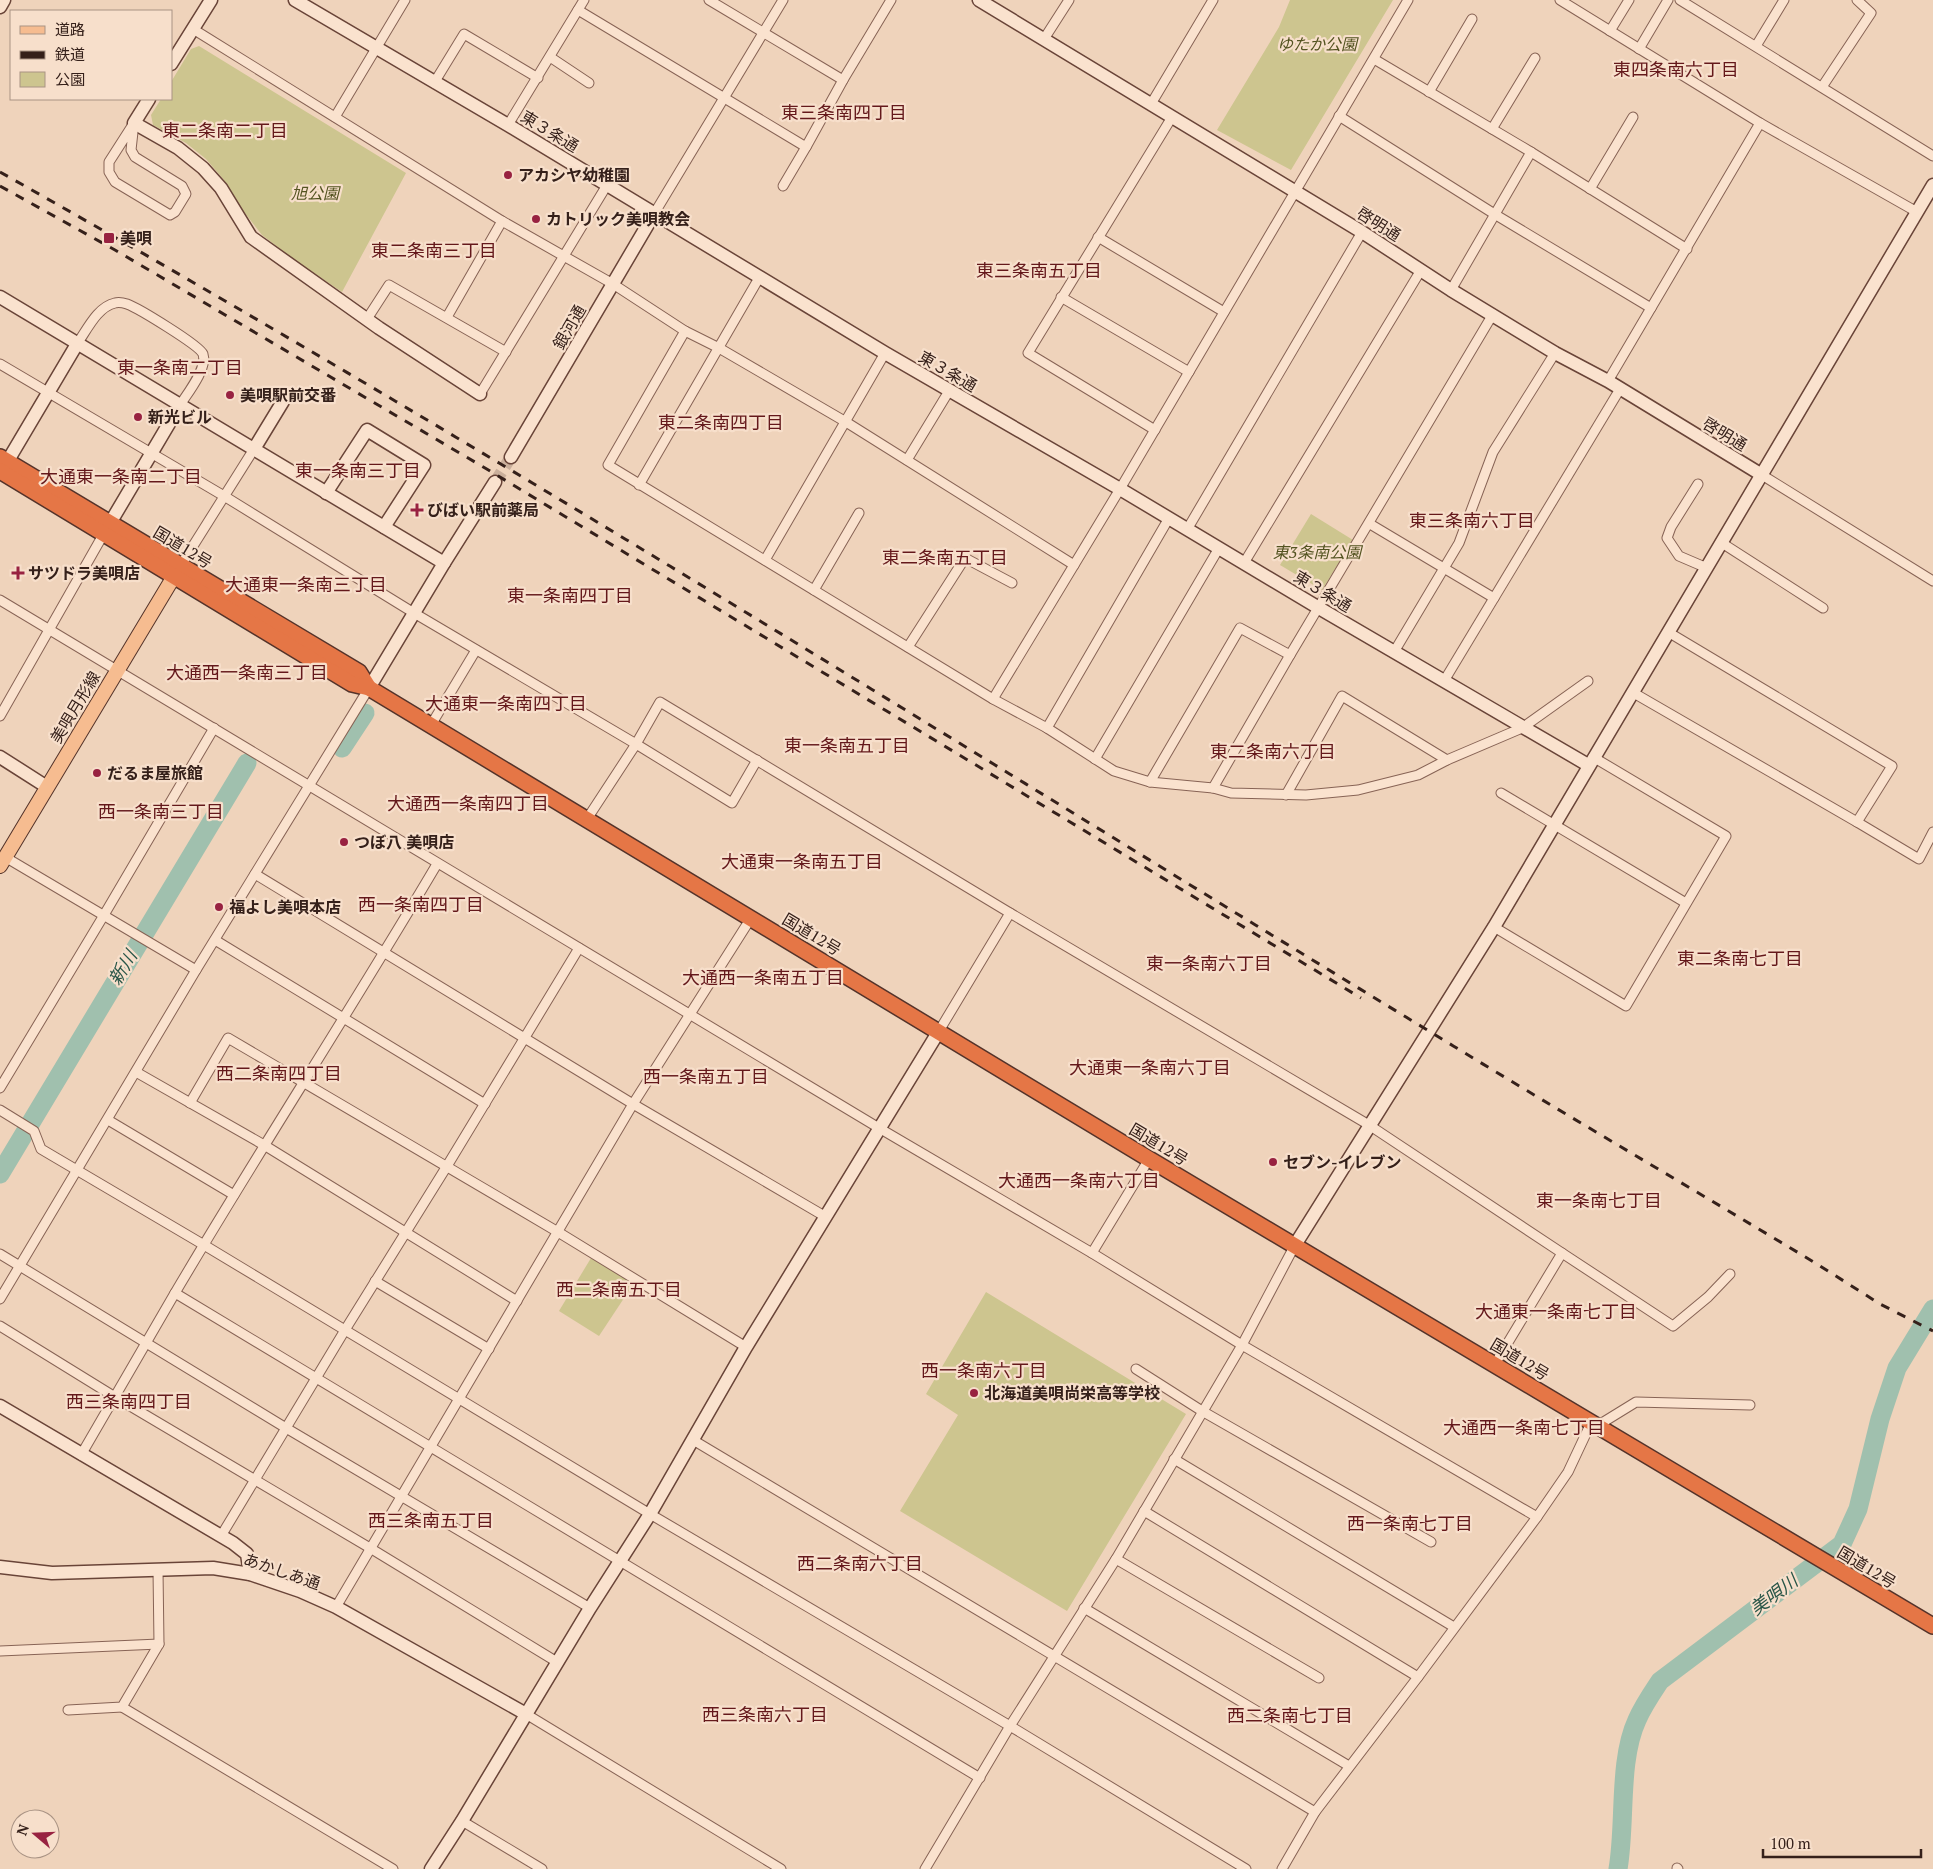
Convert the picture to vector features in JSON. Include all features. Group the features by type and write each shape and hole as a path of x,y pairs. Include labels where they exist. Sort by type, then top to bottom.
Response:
{"highway":[{"name":"国道12号","path":"2,467 178,571 352,684 369,688 1149,1158 1933,1626"}],"main road":[{"name":"美唄月形線","path":"3,861 178,571"}],"street":[{"path":"0,7 4,0"},
{"path":"172,62 211,0"},
{"name":"東３条通","path":"295,0 508,125 884,353 1188,528 1522,728 1590,761"},
{"path":"335,117 405,0"},
{"path":"508,125 584,0"},
{"path":"709,0 843,80"},
{"path":"654,214 783,0"},
{"path":"783,186 891,0"},
{"path":"1044,40 1068,0"},
{"path":"1151,104 1213,0"},
{"path":"993,699 1120,489 1408,0"},
{"path":"1560,0 1760,123 1917,212"},
{"path":"1610,31 1629,0"},
{"path":"1639,49 1668,0"},
{"path":"1680,0 1694,4 1756,46 1933,156"},
{"path":"1756,46 1784,0"},
{"path":"1822,87 1871,13 1857,0"},
{"name":"啓明通","path":"981,1 1362,232 1451,290 1555,353 1608,381 1762,475"},
{"path":"578,10 806,147"},
{"path":"1429,92 1472,19"},
{"path":"193,29 502,221 613,284 685,331 719,348 846,422 1074,565"},
{"path":"434,83 464,34 538,78"},
{"path":"550,57 589,83"},
{"path":"1492,129 1535,58"},
{"path":"1374,59 1531,152 1687,249"},
{"path":"134,123 131,150 135,157 182,186 186,194 175,212 170,214 115,182 109,172 109,162 134,123 149,100"},
{"path":"1339,116 1496,215 1651,308"},
{"path":"1155,430 1028,353 1172,117"},
{"path":"1590,189 1633,117"},
{"path":"134,123 178,148 203,168 221,188 251,237 367,319 480,394 607,185"},
{"path":"1608,381 1760,123"},
{"path":"1451,290 1531,152"},
{"path":"926,1869 1010,1726 1116,1559 1242,1345 1295,1245 1494,927 1590,761 1722,543 1933,185"},
{"name":"銀河通","path":"511,457 654,214"},
{"path":"446,317 502,221"},
{"path":"1188,528 1362,232"},
{"path":"1098,237 1224,312"},
{"path":"1244,563 1421,270"},
{"path":"639,485 759,278"},
{"path":"367,319 389,285 506,352"},
{"path":"0,297 444,563"},
{"path":"1061,297 1189,372"},
{"path":"0,716 106,529 203,367 203,354 196,346 148,316 125,303 115,303 99,312 77,344 2,467"},
{"path":"1213,788 1493,314"},
{"path":"685,331 608,465 993,699 1047,728 1114,771 1150,782 1213,788 1232,792 1306,795 1358,790 1418,775 1447,760 1522,728 1588,681"},
{"path":"765,560 884,353"},
{"path":"1394,652 1459,543 1493,452 1555,353"},
{"path":"0,364 224,496 414,613 732,803 757,760"},
{"path":"1444,681 1620,390"},
{"path":"906,460 950,391"},
{"path":"178,571 285,398"},
{"path":"326,493 366,430 424,465 384,527"},
{"path":"1762,475 1933,581"},
{"path":"0,1299 196,970 495,482"},
{"path":"1698,484 1671,527 1667,538 1679,556 1707,568"},
{"path":"814,590 860,512"},
{"path":"1047,728 1169,518"},
{"path":"1370,524 1494,598"},
{"path":"1722,543 1823,608"},
{"path":"1095,759 1219,548"},
{"path":"908,647 966,558 1012,583"},
{"path":"0,600 309,784 437,864 1092,1253 1242,1345 1537,1517"},
{"path":"1150,782 1240,628 1290,655"},
{"path":"1668,632 1892,766 1857,822"},
{"path":"431,725 476,650"},
{"path":"1632,692 1919,859 1933,832"},
{"path":"1286,794 1342,696 1447,760"},
{"path":"587,819 636,744 660,702 1010,913 1369,1125 1673,1326 1708,1297 1730,1274"},
{"path":"0,1088 214,728"},
{"path":"0,758 47,787"},
{"path":"1494,927 1626,1006 1726,836 1590,761"},
{"path":"1501,792 1553,825 1686,903"},
{"path":"3,861 104,915 196,970"},
{"path":"81,1455 204,1244 385,953 437,864"},
{"path":"255,874 633,1104 826,1217"},
{"path":"431,1869 462,1821 590,1608 650,1514 746,1347 1010,913"},
{"path":"336,1608 633,1104 751,918"},
{"path":"215,940 485,1104"},
{"path":"221,1536 345,1330 526,1038 579,948"},
{"path":"190,1103 228,1038 558,1232 746,1347"},
{"path":"136,1072 264,1145 517,1301"},
{"path":"0,1110 34,1131 41,1149 204,1244 650,1514 1010,1726 1246,1869"},
{"path":"108,1120 234,1195"},
{"path":"1092,1253 1149,1158"},
{"path":"1495,1364 1562,1253"},
{"path":"0,1254 286,1428 590,1608"},
{"path":"376,1281 489,1349"},
{"path":"175,1293 980,1778"},
{"path":"0,1326 557,1662"},
{"path":"1136,1369 1202,1411 1431,1542"},
{"path":"1282,1869 1315,1812 1537,1517 1568,1472 1594,1424 1636,1402 1750,1405"},
{"path":"0,1406 221,1536 247,1554 250,1574"},
{"path":"693,1440 1315,1812"},
{"path":"1174,1459 1454,1627"},
{"path":"1144,1511 1418,1677"},
{"path":"1116,1559 1319,1678"},
{"name":"あかしあ通","path":"0,1567 52,1572 213,1568 250,1574 300,1591 336,1608 526,1714"},
{"path":"122,1707 159,1644 158,1570"},
{"path":"1084,1608 1349,1766"},
{"path":"0,1651 159,1644"},
{"path":"68,1710 122,1707 393,1869"},
{"path":"526,1714 781,1869"},
{"path":"462,1821 542,1869"}],"green space":[{"name":"ゆたか公園","path":"1290,0 1393,0 1291,170 1217,130 1279,27"},
{"name":"旭公園","path":"199,46 406,173 342,292 262,235 244,212 223,179 206,159 186,143 153,125 151,115 160,100 172,100 172,80 191,49"},
{"name":"東3条南公園","path":"1311,514 1353,540 1322,590 1280,565"},
{"path":"591,1258 634,1283 599,1336 559,1311"},
{"path":"986,1292 1186,1414 1067,1611 900,1511 958,1415 926,1394"}],"waterway":[{"name":"新川","path":"342,748 365,713"},
{"name":"新川","path":"0,1174 247,763"},
{"name":"美唄川","path":"1618,1869 1627,1754 1631,1736 1645,1705 1660,1681 1842,1544 1858,1509 1880,1419 1897,1368 1933,1309"}],"tunnel":[{"path":"495,482 511,457"}],"railway":[{"path":"0,172 360,380 538,486 1473,1058 1817,1264 1880,1304 1933,1331"},
{"path":"0,186 115,250 485,468 1361,998"}],"place":[{"name":"アカシヤ幼稚園","path":"508,175"},
{"name":"カトリック美唄教会","path":"536,219"},
{"name":"美唄","path":"109,238"},
{"name":"美唄駅前交番","path":"230,395"},
{"name":"新光ビル","path":"138,417"},
{"name":"びばい駅前薬局","path":"417,510"},
{"name":"サツドラ美唄店","path":"18,573"},
{"name":"だるま屋旅館","path":"97,773"},
{"name":"つぼ八 美唄店","path":"344,842"},
{"name":"福よし美唄本店","path":"219,907"},
{"name":"セブン-イレブン","path":"1273,1162"},
{"name":"北海道美唄尚栄高等学校","path":"974,1393"}],"district":[{"name":"東四条南六丁目","path":"1676,70"},
{"name":"東三条南四丁目","path":"844,113"},
{"name":"東二条南二丁目","path":"225,131"},
{"name":"東二条南三丁目","path":"434,251"},
{"name":"東三条南五丁目","path":"1039,271"},
{"name":"東一条南二丁目","path":"180,368"},
{"name":"東二条南四丁目","path":"721,423"},
{"name":"東一条南三丁目","path":"358,471"},
{"name":"大通東一条南二丁目","path":"121,477"},
{"name":"東三条南六丁目","path":"1472,521"},
{"name":"東二条南五丁目","path":"945,558"},
{"name":"大通東一条南三丁目","path":"306,585"},
{"name":"東一条南四丁目","path":"570,596"},
{"name":"大通西一条南三丁目","path":"247,673"},
{"name":"大通東一条南四丁目","path":"506,704"},
{"name":"東一条南五丁目","path":"847,746"},
{"name":"東二条南六丁目","path":"1273,752"},
{"name":"大通西一条南四丁目","path":"468,804"},
{"name":"西一条南三丁目","path":"161,812"},
{"name":"大通東一条南五丁目","path":"802,862"},
{"name":"西一条南四丁目","path":"421,905"},
{"name":"東二条南七丁目","path":"1740,959"},
{"name":"東一条南六丁目","path":"1209,964"},
{"name":"大通西一条南五丁目","path":"763,978"},
{"name":"大通東一条南六丁目","path":"1150,1068"},
{"name":"西二条南四丁目","path":"279,1074"},
{"name":"西一条南五丁目","path":"706,1077"},
{"name":"大通西一条南六丁目","path":"1079,1181"},
{"name":"東一条南七丁目","path":"1599,1201"},
{"name":"西二条南五丁目","path":"619,1290"},
{"name":"大通東一条南七丁目","path":"1556,1312"},
{"name":"西一条南六丁目","path":"984,1371"},
{"name":"西三条南四丁目","path":"129,1402"},
{"name":"大通西一条南七丁目","path":"1524,1428"},
{"name":"西三条南五丁目","path":"431,1521"},
{"name":"西一条南七丁目","path":"1410,1524"},
{"name":"西二条南六丁目","path":"860,1564"},
{"name":"西三条南六丁目","path":"765,1715"},
{"name":"西二条南七丁目","path":"1290,1716"}]}
